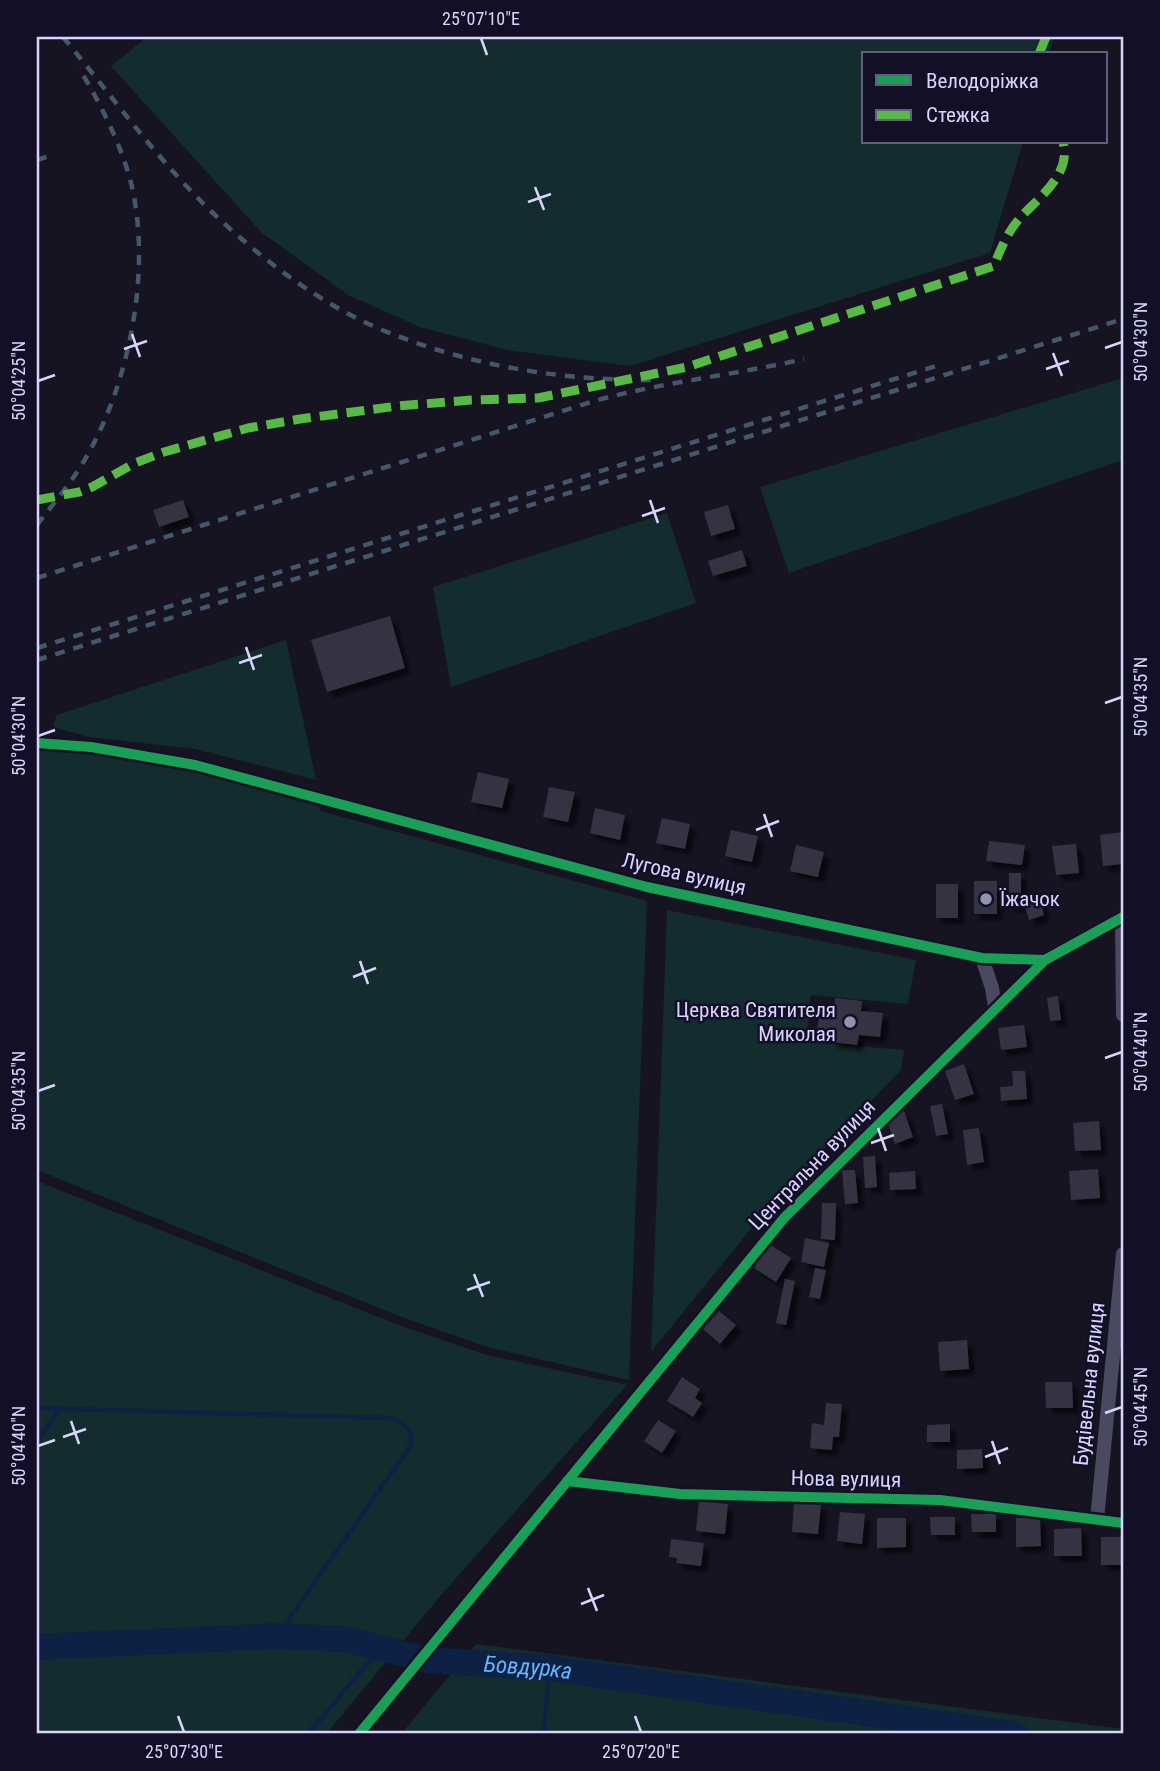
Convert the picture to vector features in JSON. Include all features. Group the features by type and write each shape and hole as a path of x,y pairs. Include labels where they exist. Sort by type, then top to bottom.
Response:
{"street":[{"name":"Лугова вулиця","path":"37,743 91,747 169,759 647,887 982,958 1045,960"},
{"path":"1123,917 1123,1015"},
{"name":"Центральна вулиця","path":"359,1734 785,1217 1045,960 1123,917"},
{"path":"982,958 995,1007"},
{"name":"Будівельна вулиця","path":"1097,1519 1123,1254"},
{"name":"Нова вулиця","path":"567,1481 680,1494 940,1500 1123,1523"}],"green space":[{"path":"147,37 1054,37 1050,52 862,52 862,144 1022,144 990,253 630,366 507,350 420,327 348,295 261,232 111,66"},
{"path":"1123,378 1123,460 789,573 760,487"},
{"path":"667,513 696,603 451,687 433,587"},
{"path":"286,640 316,780 196,749 90,737 53,725 57,715"},
{"path":"37,749 91,752 167,764 318,803 321,811 647,901 629,1380 487,1347 396,1315 37,1170"},
{"path":"667,910 916,960 908,1004 811,995 806,1042 904,1050 901,1070 770,1205 651,1352"},
{"path":"37,1181 393,1323 487,1355 627,1385 442,1594 326,1734 37,1734"},
{"path":"476,1644 1123,1729 1123,1734 401,1734"}],"building":[{"path":"183,500 189,517 159,527 153,510"},
{"path":"728,505 735,529 711,536 704,512"},
{"path":"742,550 747,566 713,576 708,561"},
{"path":"390,616 405,668 327,692 311,640"},
{"path":"478,772 509,779 502,808 471,802"},
{"path":"549,787 575,792 568,822 543,817"},
{"path":"595,808 625,815 620,840 590,833"},
{"path":"662,818 690,824 685,849 656,843"},
{"path":"731,830 758,836 752,862 725,856"},
{"path":"1123,832 1123,864 1103,866 1100,835"},
{"path":"989,841 1025,845 1022,865 986,861"},
{"path":"1076,844 1079,873 1056,875 1052,846"},
{"path":"796,845 824,852 818,877 790,871"},
{"path":"1009,873 1021,873 1021,906 1009,906"},
{"path":"974,881 997,881 997,914 974,914"},
{"path":"936,884 958,884 958,918 936,918"},
{"path":"1039,898 1044,915 1029,920 1024,903"},
{"path":"1058,996 1061,1020 1050,1021 1047,998"},
{"name":"Церква Святителя Миколая","path":"835,998 862,1001 861,1011 883,1013 880,1037 859,1035 857,1045 831,1042 832,1033 817,1031 820,1007 834,1009"},
{"path":"1024,1025 1027,1047 1001,1050 998,1028"},
{"path":"964,1064 974,1094 955,1100 945,1071"},
{"path":"1012,1071 1025,1071 1027,1099 1001,1101 1000,1087 1013,1086"},
{"path":"942,1104 948,1134 936,1136 930,1106"},
{"path":"904,1111 913,1137 895,1144 886,1118"},
{"path":"1099,1121 1101,1150 1075,1151 1073,1123"},
{"path":"979,1128 984,1162 967,1165 963,1130"},
{"path":"875,1156 877,1187 865,1188 863,1157"},
{"path":"1098,1169 1100,1198 1071,1200 1069,1171"},
{"path":"842,1170 855,1170 858,1203 845,1204"},
{"path":"915,1171 916,1189 890,1190 889,1173"},
{"path":"822,1203 836,1203 835,1240 821,1239"},
{"path":"805,1238 829,1243 824,1267 801,1262"},
{"path":"769,1244 791,1258 776,1282 754,1268"},
{"path":"815,1268 826,1270 820,1299 809,1297"},
{"path":"785,1279 795,1281 786,1325 776,1323"},
{"path":"719,1311 736,1325 720,1344 703,1329"},
{"path":"967,1340 969,1369 940,1371 938,1342"},
{"path":"682,1377 700,1389 695,1398 702,1403 693,1417 667,1401"},
{"path":"1045,1382 1072,1382 1073,1408 1046,1408"},
{"path":"826,1403 842,1404 839,1437 833,1437 832,1450 810,1448 812,1423 824,1425"},
{"path":"658,1420 676,1431 662,1453 644,1441"},
{"path":"950,1424 950,1442 927,1442 927,1425"},
{"path":"982,1449 983,1468 957,1469 957,1450"},
{"path":"699,1501 728,1504 725,1534 696,1531"},
{"path":"794,1502 821,1505 818,1534 792,1532"},
{"path":"840,1512 865,1514 862,1544 837,1541"},
{"path":"971,1514 996,1514 996,1532 972,1532"},
{"path":"930,1517 955,1517 955,1535 931,1535"},
{"path":"877,1518 906,1518 906,1547 877,1548"},
{"path":"1016,1518 1040,1518 1041,1546 1016,1547"},
{"path":"1081,1528 1082,1556 1054,1556 1054,1529"},
{"path":"1101,1537 1123,1537 1123,1565 1101,1565"},
{"path":"671,1539 704,1543 701,1566 676,1563 677,1558 669,1557"}],"waterway":[{"path":"37,1408 391,1418 404,1425 409,1431 411,1445 277,1636"},
{"path":"37,1441 59,1410"},
{"name":"Бовдурка","path":"37,1647 277,1636 344,1639 429,1660 549,1668 1014,1734"},
{"path":"308,1734 380,1648"},
{"path":"544,1734 549,1668"}],"railway":[{"path":"63,37 155,151 194,194 255,250 322,299 395,335 490,364 556,375 655,380"},
{"path":"37,525 84,461 114,397 125,361 138,286 137,213 130,179 108,122 79,68"},
{"path":"37,160 49,156"},
{"path":"37,660 1123,319"},
{"path":"37,578 594,401 804,359"},
{"path":"37,648 936,366"}],"marked path":[{"path":"1040,52 1046,37"},
{"path":"37,500 79,492 135,463 164,452 248,428 398,406 538,398 687,367 994,266 1012,229 1058,175 1065,154 1063,144"}],"cycle path":[{"path":"37,743 91,747 195,765 647,887 982,958 1045,960"},
{"path":"359,1734 785,1217 1045,960 1123,917"},
{"path":"567,1481 680,1494 940,1500 1123,1523"}],"place":[{"name":"Їжачок","path":"986,899"},
{"name":"Церква Святителя Миколая","path":"850,1022"}]}
